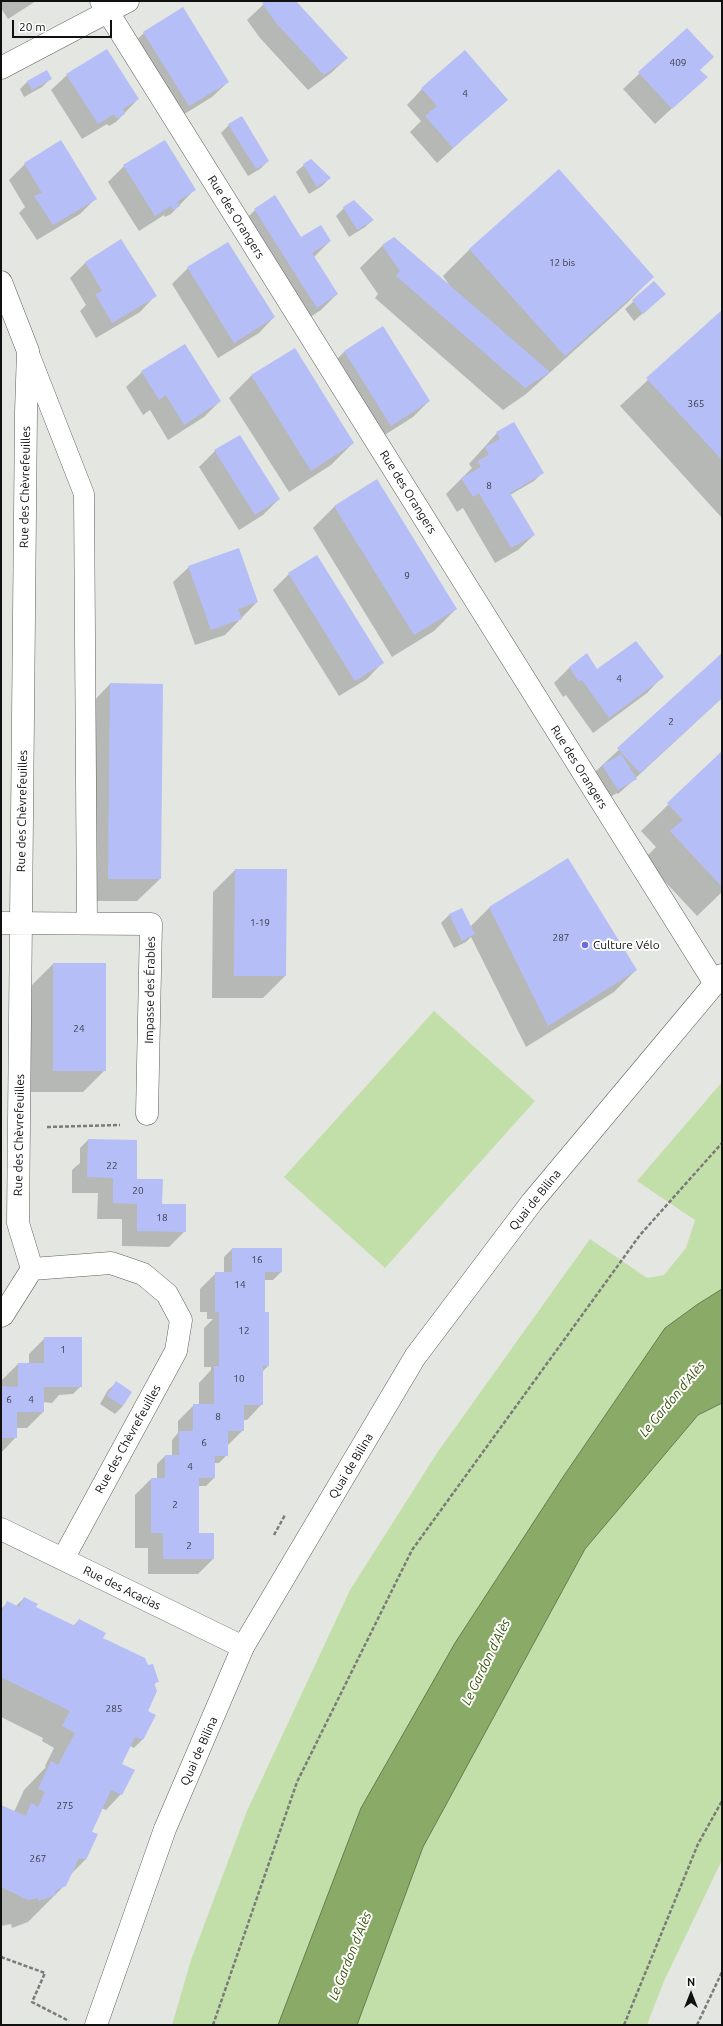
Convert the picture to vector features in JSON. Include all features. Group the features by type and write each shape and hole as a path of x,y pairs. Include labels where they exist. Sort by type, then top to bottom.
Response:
{"street":[{"path":"1,68 104,6 128,1"},
{"name":"Rue des Orangers","path":"104,6 718,979"},
{"name":"Rue des Chèvrefeuilles","path":"1,282 28,351 11,923 19,1127 18,1223 32,1269 111,1263 143,1274 167,1294 181,1320 176,1351 63,1559"},
{"name":"Impasse des Érables","path":"11,923 151,924 147,1114"},
{"name":"Quai de Bilina","path":"96,2025 164,1829 243,1647 416,1357 532,1202 654,1058 718,979"},
{"path":"1,1316 32,1269"},
{"name":"Rue des Acacias","path":"1,1529 243,1647"}],"lane":[{"name":"Rue des Chèvrefeuilles","path":"28,351 84,494 87,923"}],"path":[{"path":"19,1127 122,1125 147,1114"},
{"path":"213,2025 297,1782 412,1550 640,1235 722,1144"},
{"path":"624,2025 698,1844 722,1801"},
{"path":"1,1956 45,1973 32,2002 71,2022"},
{"path":"697,2025 722,1972"}],"shaded area":[{"path":"434,1011 535,1101 385,1268 284,1177"},
{"path":"722,1082 722,1289 665,1328 563,1477 361,1808 278,2025 172,2025 191,1960 247,1811 350,1590 437,1453 590,1239 647,1278 664,1275 686,1248 695,1220 637,1181"},
{"path":"722,1403 722,1860 664,1981 647,2025 357,2025 423,1847 585,1549 698,1415"}],"water":[{"name":"Le Gardon d'Alès","path":"722,1289 722,1403 698,1415 585,1549 423,1847 357,2025 278,2025 361,1808 455,1643 563,1477 665,1328"}],"building":[{"path":"265,1 296,1 348,58 324,75 276,23 262,3"},
{"path":"183,7 229,82 189,106 143,32"},
{"path":"687,28 714,57 700,70 708,77 672,109 638,72"},
{"path":"107,49 139,99 123,109 125,114 117,119 114,114 98,124 66,74"},
{"path":"465,50 508,100 453,148 425,116 437,106 421,88"},
{"path":"47,70 52,79 32,90 27,81"},
{"path":"242,116 269,161 256,169 228,124"},
{"path":"61,140 97,199 53,225 34,196 42,193 24,163"},
{"path":"165,140 196,190 177,202 180,206 173,210 171,206 155,216 123,165"},
{"path":"311,159 331,178 317,187 303,164"},
{"path":"559,169 654,277 565,356 469,249"},
{"path":"275,195 301,237 321,225 331,241 312,253 338,294 317,308 254,209"},
{"path":"354,200 374,220 357,230 343,207"},
{"path":"394,237 550,372 525,388 396,276 400,271 382,245"},
{"path":"121,239 157,296 112,323 95,294 102,291 85,262"},
{"path":"228,242 275,317 234,343 187,267"},
{"path":"654,281 666,294 643,314 632,300"},
{"path":"722,310 722,460 646,378"},
{"path":"383,326 430,401 391,426 344,351"},
{"path":"185,344 221,401 184,425 166,395 159,400 141,371"},
{"path":"295,348 354,443 311,471 251,375"},
{"path":"514,422 544,473 510,493 535,535 511,548 479,493 473,497 461,478 481,467 477,461 489,455 485,447 500,439 496,432"},
{"path":"240,435 280,499 255,515 214,450"},
{"path":"377,479 457,609 414,635 334,506"},
{"path":"239,548 258,602 238,609 242,619 211,630 188,566"},
{"path":"317,555 384,663 355,681 288,573"},
{"path":"636,641 664,677 609,718 582,680 579,682 569,667 587,653 597,669"},
{"path":"722,653 722,698 640,773 617,748"},
{"path":"110,683 163,684 161,879 108,879"},
{"path":"722,751 722,887 670,831 683,820 667,803"},
{"path":"621,754 637,779 618,790 602,765"},
{"path":"568,858 637,970 548,1026 489,907"},
{"path":"235,869 287,869 286,976 234,976"},
{"path":"462,908 475,934 462,941 449,914"},
{"path":"53,963 106,963 106,1071 53,1071"},
{"path":"88,1139 137,1140 137,1179 163,1179 162,1204 186,1204 186,1232 137,1231 137,1204 113,1203 113,1178 87,1177"},
{"path":"232,1248 282,1248 282,1272 265,1272 265,1312 269,1312 269,1366 263,1366 263,1405 244,1405 244,1431 228,1431 228,1456 215,1456 215,1478 199,1478 199,1533 214,1533 214,1559 163,1559 163,1533 151,1533 151,1478 165,1478 165,1455 179,1455 179,1431 193,1431 193,1404 214,1404 214,1366 219,1366 219,1312 215,1312 215,1272 232,1272"},
{"path":"44,1337 82,1337 82,1387 44,1387 44,1412 17,1412 17,1438 1,1438 1,1386 18,1387 18,1363 44,1363"},
{"path":"116,1381 132,1392 123,1406 107,1396"},
{"path":"24,1597 38,1604 36,1607 75,1626 79,1619 106,1633 103,1638 145,1658 148,1665 153,1664 159,1682 154,1683 157,1691 148,1711 156,1715 143,1740 135,1737 122,1764 135,1770 122,1795 111,1790 92,1832 98,1834 86,1860 79,1858 66,1886 55,1891 56,1895 39,1901 38,1898 28,1900 1,1887 1,1805 26,1816 31,1803 38,1807 45,1792 38,1789 51,1761 58,1765 75,1733 62,1726 70,1711 1,1677 1,1613 7,1601 19,1607"}],"place":[{"name":"Culture Vélo","path":"585,945"}]}
